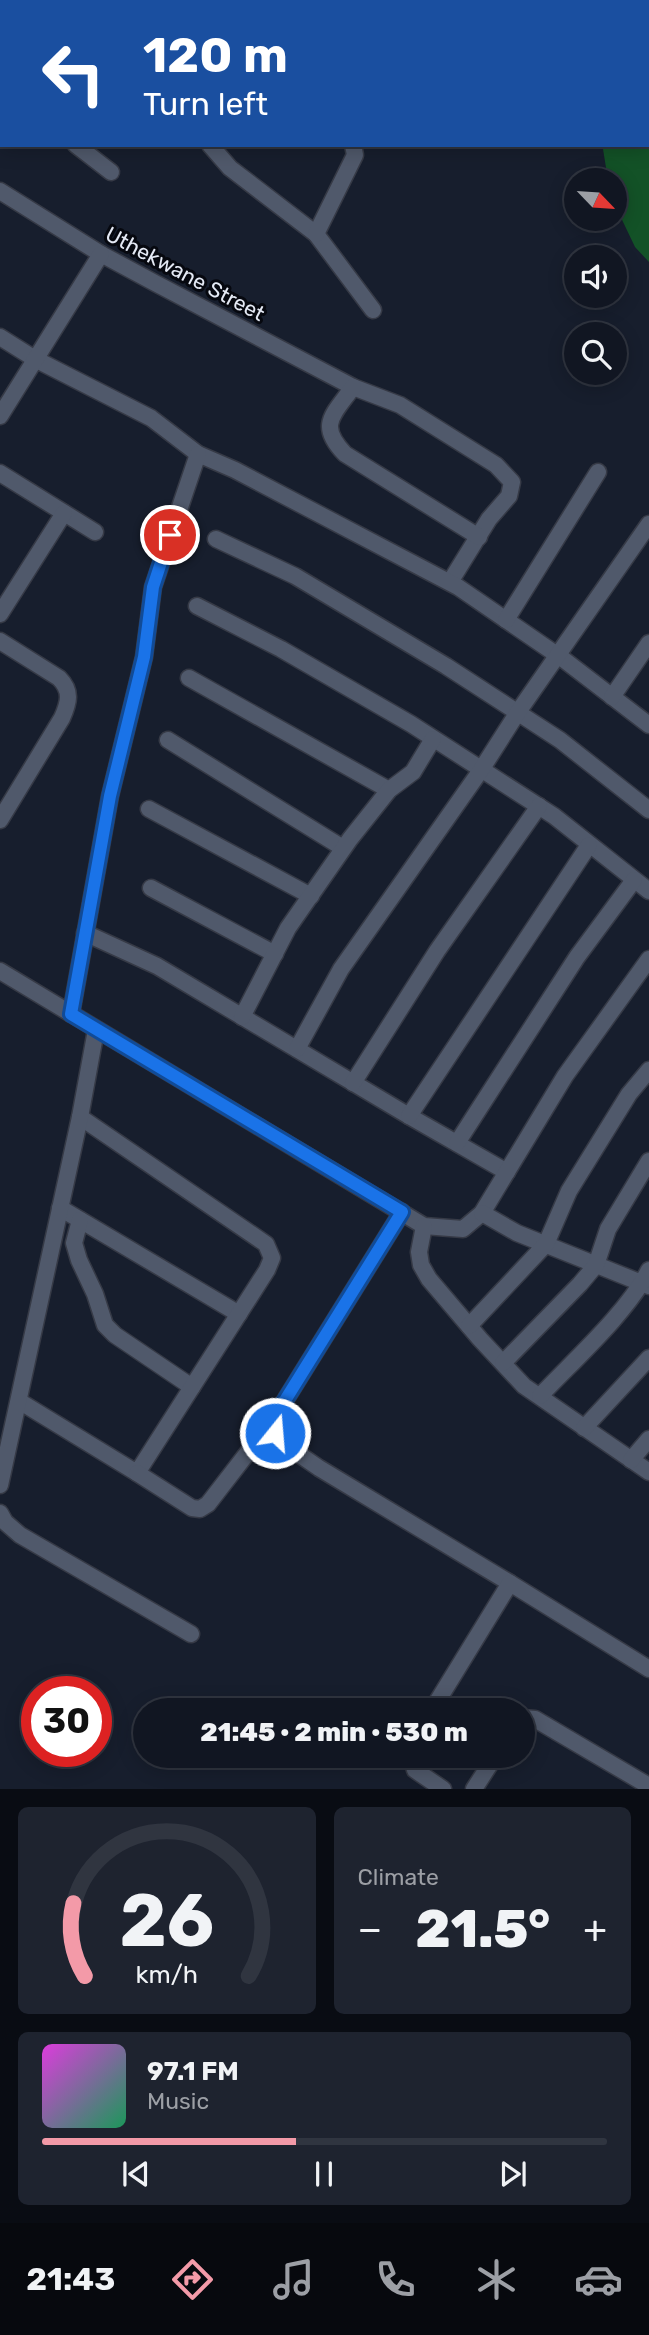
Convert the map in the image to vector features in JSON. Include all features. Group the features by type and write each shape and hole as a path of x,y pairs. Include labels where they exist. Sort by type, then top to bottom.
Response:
{"street":[{"path":"79,147 111,172"},
{"path":"212,147 230,167 316,234 373,310"},
{"path":"316,234 355,155 353,147"},
{"name":"Uthekwane Street","path":"0,191 101,254 353,387 400,405 496,465 512,482 509,496 479,537"},
{"path":"0,416 101,254"},
{"path":"0,337 36,359 151,418 198,454 235,470 450,582 557,655 649,725"},
{"path":"353,387 334,414 328,428 333,441 345,454 479,537 450,582"},
{"path":"71,1014 110,796 144,657 153,587 198,454"},
{"path":"506,620 598,472"},
{"path":"0,473 95,533"},
{"path":"0,614 64,513"},
{"path":"297,1049 341,969 649,524"},
{"path":"216,539 295,576 446,666 560,740 649,810"},
{"path":"197,606 345,685 433,739 539,806 649,891"},
{"path":"0,641 59,678 69,693 68,705 62,718 0,820"},
{"path":"612,697 649,643"},
{"path":"189,678 389,790"},
{"path":"242,1017 288,928 344,848 389,790 413,772 433,739"},
{"path":"168,740 344,848"},
{"path":"353,1083 437,951 539,806"},
{"path":"149,809 311,896"},
{"path":"409,1116 589,845"},
{"path":"457,1143 577,957 634,880"},
{"path":"152,888 275,954"},
{"path":"86,933 157,966 508,1172"},
{"path":"0,971 424,1226 463,1229 482,1213 565,1076 649,959"},
{"path":"0,1485 80,1117 96,1030"},
{"path":"469,1326 546,1244 569,1191 629,1094 649,1070"},
{"path":"80,1117 266,1244 272,1258 267,1270 137,1474"},
{"path":"503,1363 596,1265 608,1229 649,1161"},
{"path":"60,1208 239,1314"},
{"path":"19,1401 192,1508 200,1509 208,1504 276,1415 402,1212"},
{"path":"482,1213 517,1233 596,1265 647,1280 540,1396"},
{"path":"80,1220 74,1243 105,1325 115,1335 192,1387"},
{"path":"424,1226 419,1252 421,1265 429,1279 469,1326 524,1386 649,1472"},
{"path":"584,1428 649,1358"},
{"path":"276,1415 275,1433 287,1447 649,1669"},
{"path":"631,1460 649,1439"},
{"path":"0,1513 5,1522 20,1535 191,1634"},
{"path":"439,1698 510,1583"},
{"path":"535,1719 649,1786"},
{"path":"414,1768 443,1789"},
{"path":"474,1789 488,1768"}],"green space":[{"path":"594,147 649,147 649,262 635,247 627,230 627,168 606,168 603,149"}],"route":[{"path":"170,535 153,587 144,657 110,796 71,1014 402,1212 276,1415 275,1433"}]}
